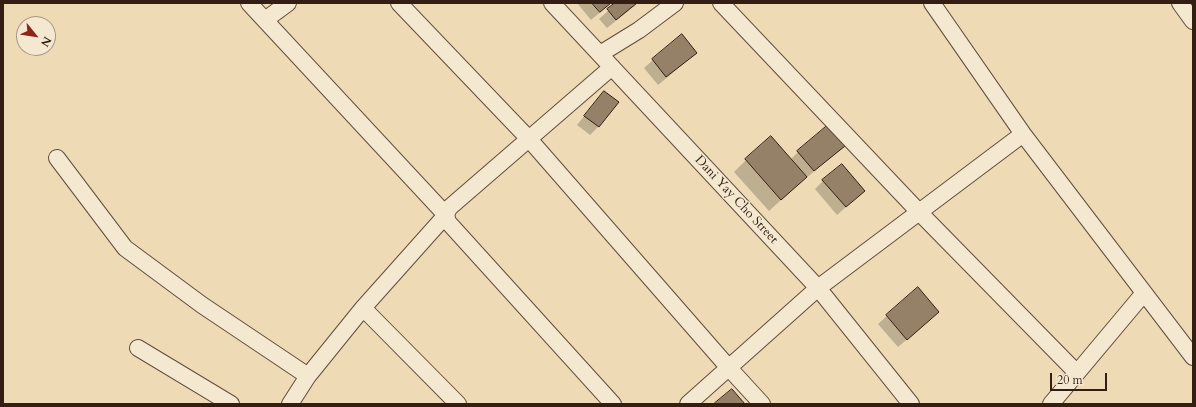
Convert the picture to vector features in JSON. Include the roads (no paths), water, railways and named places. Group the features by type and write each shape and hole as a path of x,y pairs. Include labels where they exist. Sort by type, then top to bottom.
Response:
{"street":[{"path":"249,3 446,215 448,222 613,404"},
{"path":"265,20 288,3"},
{"path":"399,3 529,139 762,404"},
{"name":"Dani Yay Cho Street","path":"552,3 818,288 912,404"},
{"path":"600,54 639,30 675,3"},
{"path":"721,3 919,212 1077,373"},
{"path":"932,3 1023,134 1193,357"},
{"path":"1180,3 1193,21"},
{"path":"290,404 308,376 364,308 446,215 449,208 612,67"},
{"path":"688,404 818,288 1023,134"},
{"path":"57,158 125,248 202,305 308,376"},
{"path":"1051,404 1144,293"},
{"path":"364,308 458,404"},
{"path":"138,348 231,404"}]}
